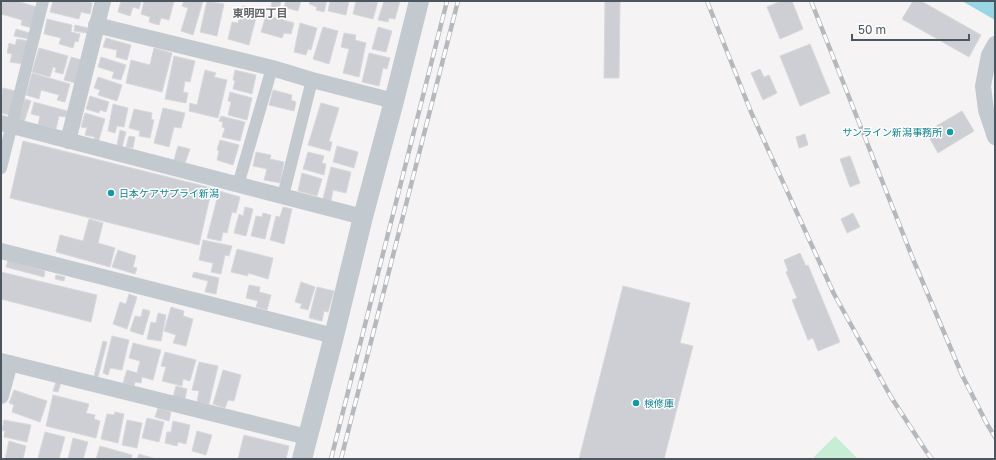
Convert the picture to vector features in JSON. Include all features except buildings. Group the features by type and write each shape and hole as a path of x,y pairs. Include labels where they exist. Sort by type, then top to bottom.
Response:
{"street":[{"path":"1,168 6,125 43,1"},
{"path":"68,141 103,1"},
{"path":"302,459 419,1"},
{"path":"96,25 272,68 312,80 394,100"},
{"path":"995,44 989,55 983,86 986,110 995,137"},
{"path":"238,185 272,68"},
{"path":"283,196 312,80"},
{"path":"6,125 363,217"},
{"path":"1,251 334,336"},
{"path":"1,396 5,362 307,437"}],"green space":[{"path":"835,436 858,459 812,459"}],"water":[{"path":"962,1 995,2 995,20"}],"railway":[{"path":"331,459 447,1"},
{"path":"341,459 458,1"},
{"path":"707,1 751,112 834,294 891,397 932,459"},
{"path":"811,1 913,259 962,375 995,437"}],"place":[{"name":"サンライン新潟事務所","path":"950,132"},
{"name":"日本ケアサプライ新潟","path":"111,193"},
{"name":"検修庫","path":"636,403"}],"district":[{"name":"東明四丁目","path":"260,13"}]}
